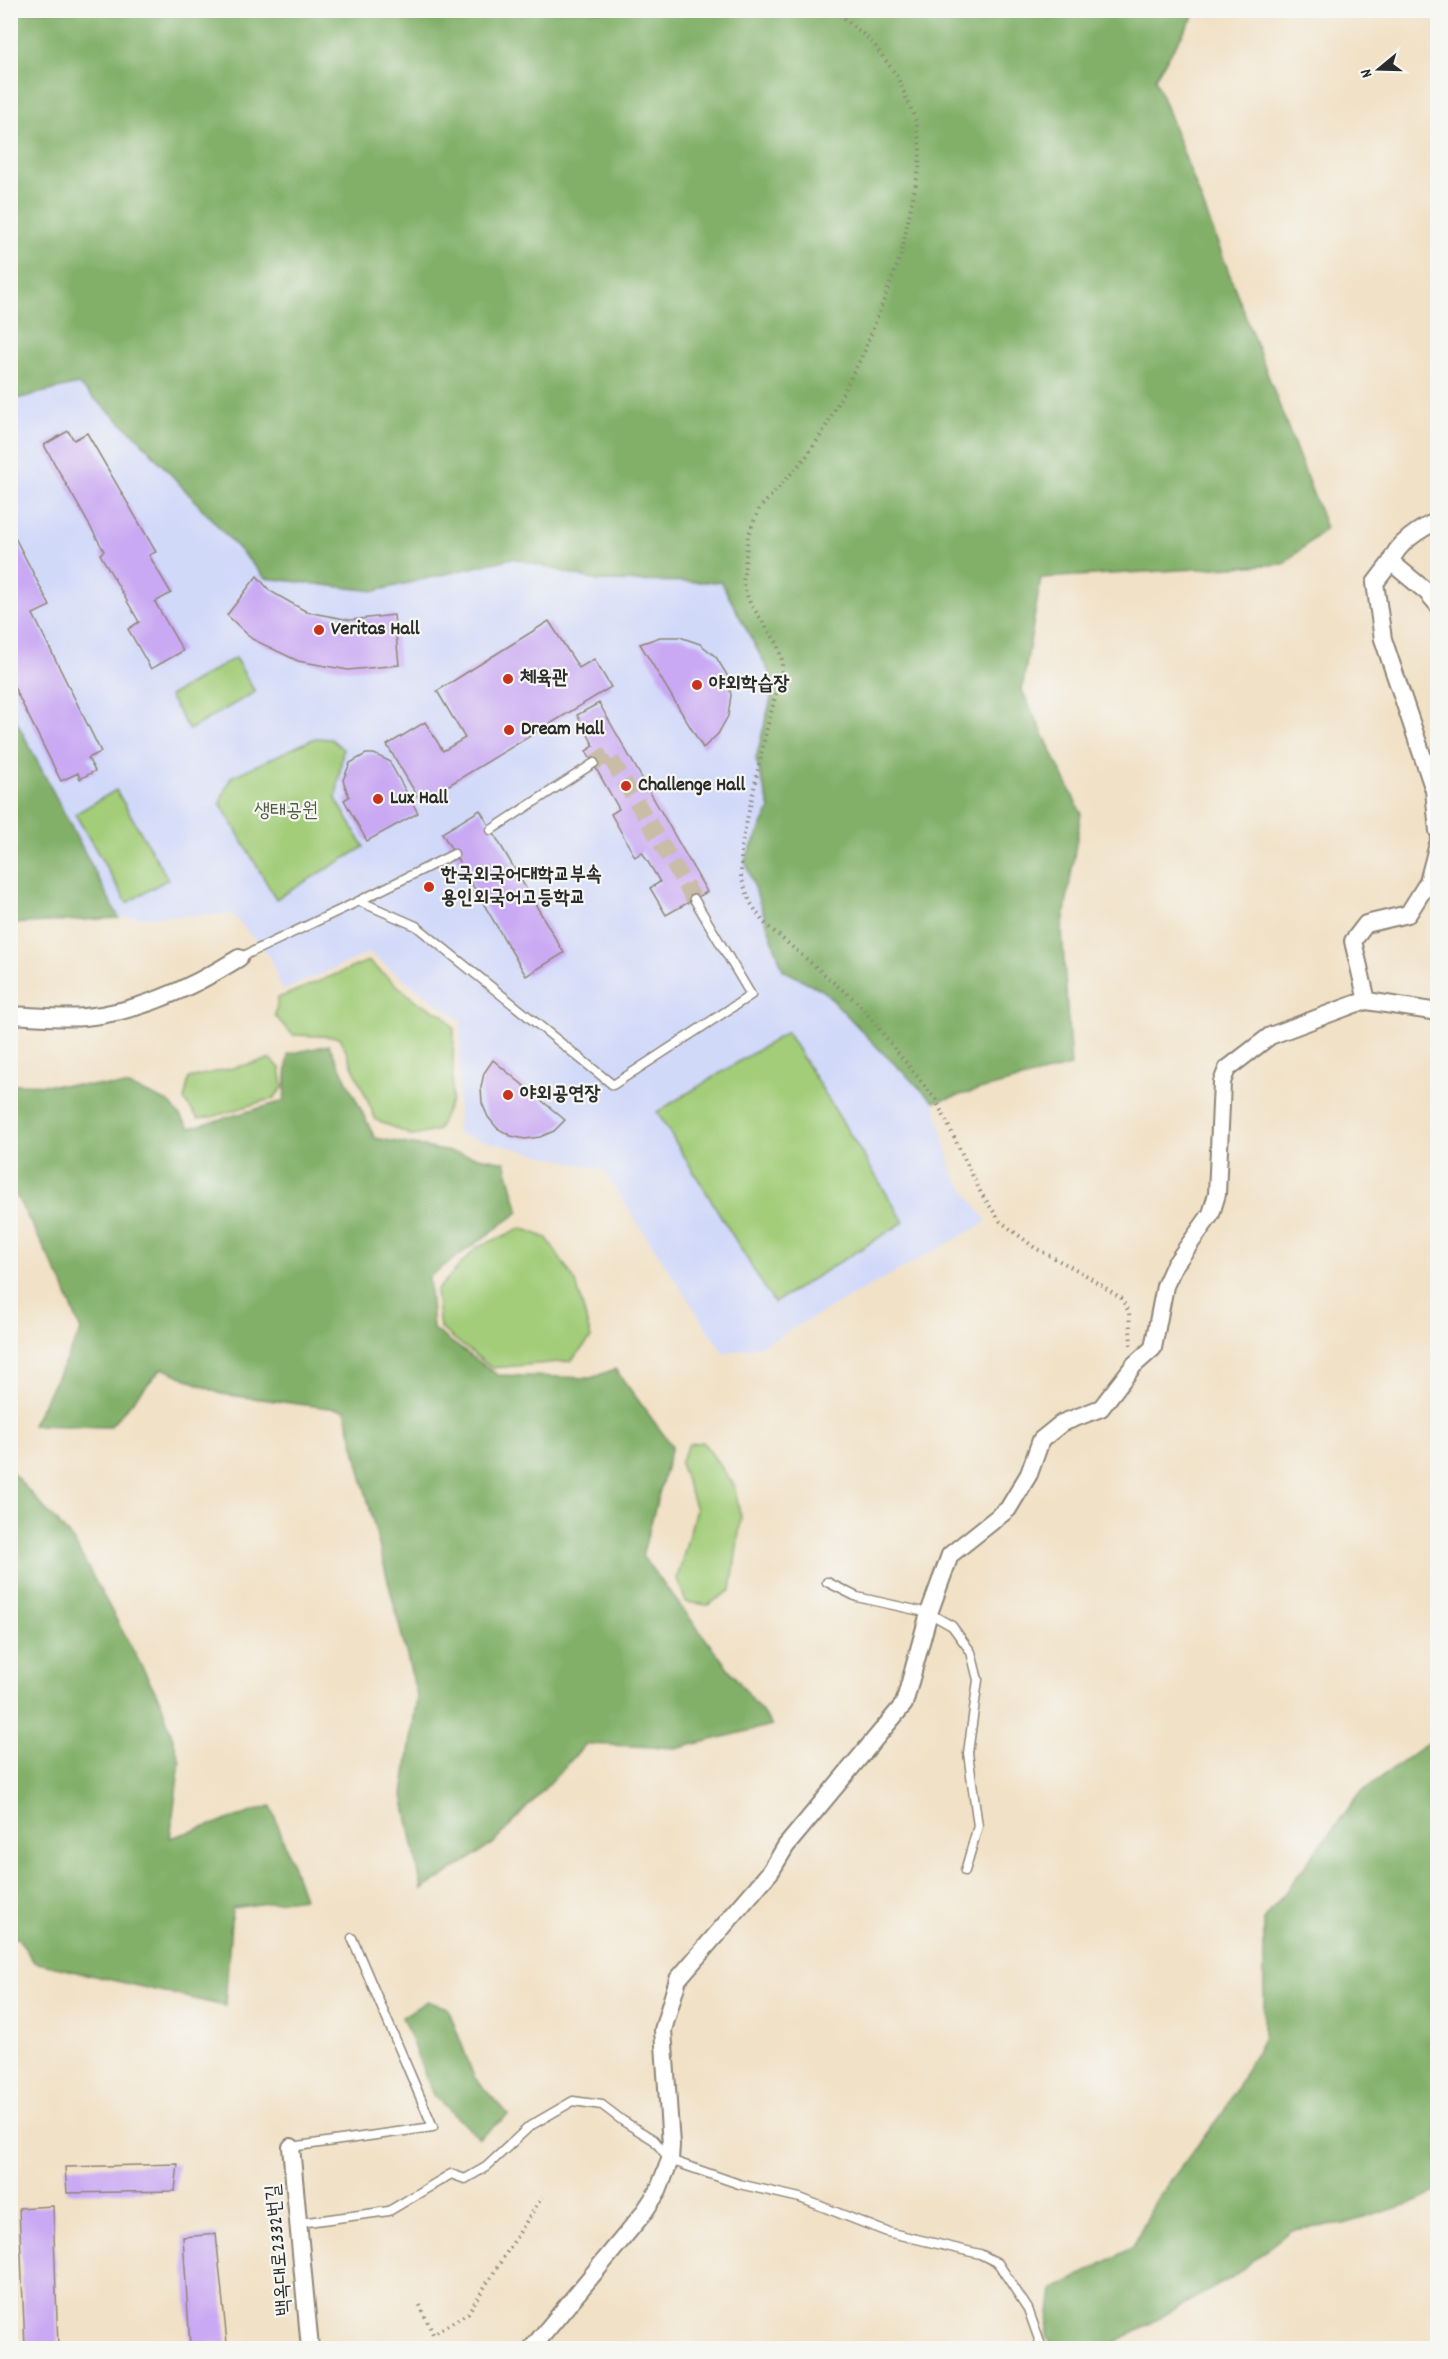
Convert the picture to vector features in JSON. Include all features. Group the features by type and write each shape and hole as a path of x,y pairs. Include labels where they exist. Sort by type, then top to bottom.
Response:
{"street":[{"path":"1437,521 1409,539 1393,555 1391,562 1375,583 1383,639 1434,789 1437,831"},
{"path":"1391,562 1427,592 1437,605"},
{"path":"1366,1001 1353,941 1366,924 1408,914 1428,882 1437,844"},
{"path":"10,1014 85,1017 139,1005 195,986 239,958"},
{"path":"532,2349 642,2215 657,2191 670,2160 663,2030 678,1979 771,1871 786,1846 904,1704 929,1613 950,1555 1008,1509 1029,1474 1041,1440 1062,1423 1101,1408 1134,1365 1153,1348 1166,1286 1174,1266 1211,1214 1217,1194 1222,1082 1227,1069 1270,1036 1366,1001 1437,1012"},
{"name":"백옥대로2332번길","path":"291,2147 300,2223 310,2349"}],"lane":[{"path":"491,830 594,763"},
{"path":"239,958 454,854"},
{"path":"359,901 416,926 613,1085 750,995 694,899"},
{"path":"827,1582 857,1597 929,1613 952,1626 971,1652 978,1680 968,1753 978,1827 965,1871"},
{"path":"291,2147 433,2127 352,1938"},
{"path":"300,2223 390,2211 451,2174 465,2179 486,2167 530,2126 573,2101 602,2105 654,2140 670,2160 739,2184 800,2198 887,2232 980,2254 998,2264 1028,2309 1042,2349"}],"path":[{"path":"835,10 868,38 897,76 916,121 920,149 919,169 901,255 864,352 824,430 806,457 759,509 748,536 743,584 750,603 777,643 782,670 741,848 741,877 750,902 762,922 859,1005 936,1100 981,1192 1000,1221 1035,1248 1081,1272 1121,1298 1129,1312 1134,1365"},
{"path":"420,2305 433,2334 468,2313 542,2197"}],"shaded area":[{"name":"한국외국어대학교부속 용인외국어고등학교","path":"78,384 136,436 375,591 513,558 598,581 721,582 776,683 756,759 770,809 745,860 783,970 824,991 934,1102 953,1173 987,1222 761,1346 723,1353 603,1170 457,1134 461,1021 369,953 282,991 270,957 232,914 119,918 11,711 10,400"}],"green space":[{"path":"10,11 1197,11 1155,78 1326,528 1284,564 1041,578 1022,690 1081,813 1062,931 1071,1066 934,1102 824,991 783,970 745,860 770,809 756,759 775,683 721,582 598,581 513,558 375,591 265,578 136,436 78,384 11,400"},
{"path":"235,658 255,692 189,730 169,696"},
{"path":"11,711 119,918 11,924"},
{"name":"생태공원","path":"315,738 331,739 343,749 336,799 364,847 276,899 220,803 231,777"},
{"path":"116,790 168,879 127,903 75,814"},
{"path":"368,961 416,1001 444,1015 454,1029 452,1099 438,1130 413,1136 376,1120 340,1037 293,1035 275,1016 278,998"},
{"path":"787,1032 904,1222 774,1303 657,1112"},
{"path":"329,1045 375,1138 505,1162 519,1212 429,1277 433,1329 498,1375 591,1378 615,1369 672,1446 642,1556 772,1725 679,1748 586,1744 493,1844 422,1890 403,1795 417,1696 345,1410 221,1394 162,1368 110,1427 32,1425 81,1331 62,1282 11,1186 11,1084 129,1086 169,1102 190,1128 284,1101 288,1054"},
{"path":"271,1059 280,1068 283,1087 274,1098 212,1117 198,1118 184,1100 189,1078"},
{"path":"522,1228 547,1238 576,1282 591,1338 571,1361 492,1368 440,1328 436,1291 476,1248"},
{"path":"703,1442 734,1485 741,1518 731,1590 708,1605 686,1602 677,1579 696,1509 680,1463 689,1444"},
{"path":"10,1470 73,1540 161,1702 180,1761 170,1838 271,1806 304,1898 232,1908 225,2006 34,1962 18,1938 11,1938"},
{"path":"1437,1736 1437,2191 1419,2201 1344,2224 1291,2230 1231,2278 1105,2348 1054,2348 1047,2336 1053,2290 1133,2247 1156,2200 1225,2109 1264,2037 1264,1920 1360,1793"},
{"path":"427,2001 448,2008 474,2077 508,2115 479,2138 433,2095 402,2017"}],"building":[{"path":"68,431 74,440 87,433 156,552 149,555 171,593 155,602 183,651 151,669 128,629 139,622 100,554 104,551 44,445"},
{"path":"10,528 50,606 33,614 101,752 88,758 95,771 80,779 78,773 61,781 10,679 10,623 16,620 10,609"},
{"name":"Veritas Hall","path":"257,576 270,591 307,612 350,620 394,615 399,665 348,670 298,661 252,639 227,615"},
{"path":"549,621 579,668 594,659 611,687 421,802 387,745 425,722 443,751 465,738 437,691"},
{"name":"야외학습장","path":"660,637 680,637 700,644 716,657 727,675 731,695 728,716 718,734 703,748 640,644"},
{"name":"Challenge Hall","path":"599,703 707,892 666,915 650,888 660,882 642,852 635,857 611,814 619,809 586,751 594,746 577,715"},
{"name":"Lux Hall","path":"366,754 374,754 389,761 418,813 367,841 344,800 349,797 343,780 350,763"},
{"path":"480,810 564,953 526,976 442,833"},
{"name":"야외공연장","path":"493,1060 565,1120 554,1131 540,1137 525,1139 511,1136 497,1128 488,1117 482,1103 481,1087 484,1073"},
{"path":"178,2164 175,2191 67,2193 65,2167"},
{"path":"53,2206 58,2348 25,2348 19,2208"},
{"path":"216,2234 227,2343 190,2346 183,2237"}],"tunnel":[{"path":"594,763 608,754 694,899"}],"place":[{"name":"Veritas Hall","path":"319,630"},
{"name":"체육관","path":"508,679"},
{"name":"야외학습장","path":"697,685"},
{"name":"Dream Hall","path":"509,730"},
{"name":"Challenge Hall","path":"626,786"},
{"name":"Lux Hall","path":"378,799"},
{"name":"한국외국어대학교부속 용인외국어고등학교","path":"429,887"},
{"name":"야외공연장","path":"508,1095"}]}
